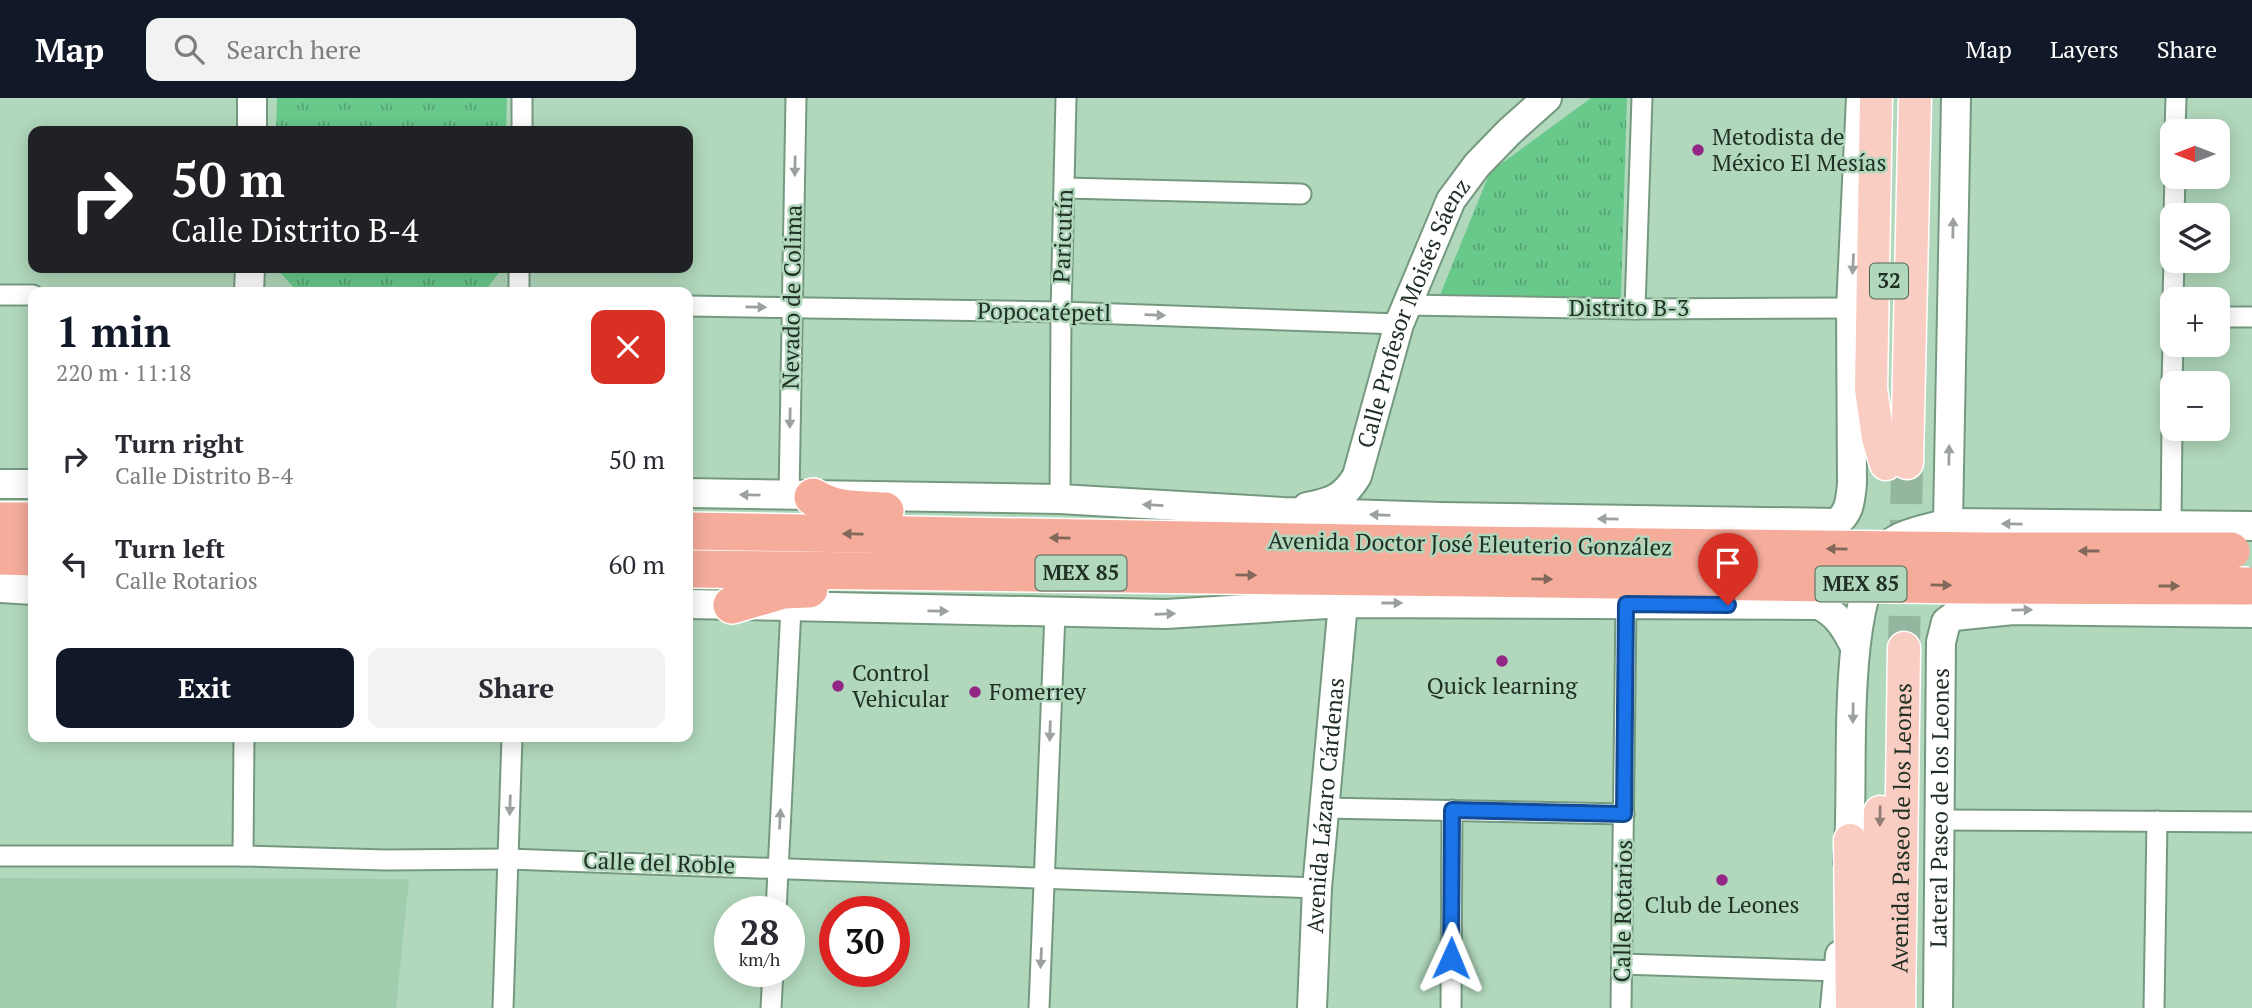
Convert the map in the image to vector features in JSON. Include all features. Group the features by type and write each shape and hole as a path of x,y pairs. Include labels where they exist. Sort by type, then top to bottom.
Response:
{"highway":[{"path":"801,496 841,509 908,513 952,520 995,537"},
{"path":"0,521 28,521"},
{"name":"Avenida Doctor José Eleuterio González","path":"693,531 995,537 1473,561"},
{"name":"Avenida Doctor José Eleuterio González","path":"693,569 1029,573 1985,551 2248,569"},
{"path":"0,556 28,558"},
{"path":"732,605 783,590 972,590 1029,573"}],"main road":[{"path":"1876,98 1871,389 1878,438 1900,460 1918,428 1925,380 1934,98"},
{"name":"32","path":"1892,98 1900,460"},
{"name":"32","path":"1900,460 1915,98"},
{"name":"Avenida Paseo de los Leones","path":"1876,1008 1881,648"},
{"name":"Avenida Paseo de los Leones","path":"1881,648 1899,1008"},
{"path":"1850,840 1853,1008"}],"street":[{"path":"252,98 252,126"},
{"path":"522,98 522,126"},
{"name":"Nevado de Colima","path":"796,98 791,307 801,496"},
{"name":"Paricutín","path":"1059,499 1066,98"},
{"name":"Calle Profesor Moisés Sáenz","path":"1283,512 1322,504 1339,498 1349,490 1357,476 1403,314 1451,200 1477,165 1547,98"},
{"path":"1635,309 1642,98"},
{"path":"693,493 1059,499 1283,512 1441,517 1836,523 1845,516 1850,505 1852,484 1851,308 1861,98"},
{"path":"1948,523 1956,98"},
{"path":"2175,119 2176,98"},
{"path":"1065,188 1301,194"},
{"path":"0,295 28,295"},
{"name":"Popocatépetl","path":"693,306 1403,314"},
{"name":"Distrito B-3","path":"1403,314 1851,308"},
{"path":"2230,317 2252,317"},
{"path":"2171,525 2172,441"},
{"path":"0,484 28,484"},
{"path":"1657,605 1678,593 1688,574 1688,551 1678,530 1658,520"},
{"path":"1764,522 1755,540 1751,559 1762,593 1776,605"},
{"path":"1835,1008 1850,840 1881,648 1871,575 1891,542 1948,523 2171,525 2248,569"},
{"name":"Lateral Paseo de los Leones","path":"1938,1008 1941,642 1946,622 1954,616 2013,610 2248,569"},
{"path":"0,588 28,590"},
{"path":"693,604 1055,614 1166,614 1343,603 1819,605 1833,612 1845,628 1881,648"},
{"name":"Avenida Lázaro Cárdenas","path":"1312,1008 1317,888 1343,603"},
{"name":"Calle Rotarios","path":"1621,1008 1626,604"},
{"path":"777,896 791,607"},
{"path":"1039,1008 1055,614"},
{"path":"243,856 244,742"},
{"path":"503,1008 512,742"},
{"path":"1324,808 1624,814"},
{"path":"1451,1008 1452,810"},
{"path":"1939,820 2252,822"},
{"path":"2154,1008 2157,821"},
{"name":"Calle del Roble","path":"0,856 508,859 1317,888"},
{"path":"1622,964 1838,971"},
{"path":"771,1008 772,987"}],"shaded area":[{"path":"0,878 409,879 396,1008 0,1008"}],"green space":[{"path":"277,98 507,98 506,126 276,126"},
{"path":"1591,98 1627,98 1621,298 1440,295 1490,172"},
{"path":"281,273 499,273 488,287 293,287"}],"tunnel":[{"path":"1904,648 1907,463"}],"place":[{"name":"Metodista de México El Mesías","path":"1698,150"},
{"name":"Quick learning","path":"1502,661"},
{"name":"Control Vehicular","path":"838,686"},
{"name":"Fomerrey","path":"975,692"},
{"name":"Club de Leones","path":"1722,880"}],"route":[{"path":"1451,958 1452,810 1624,814 1626,604 1728,605"}]}
